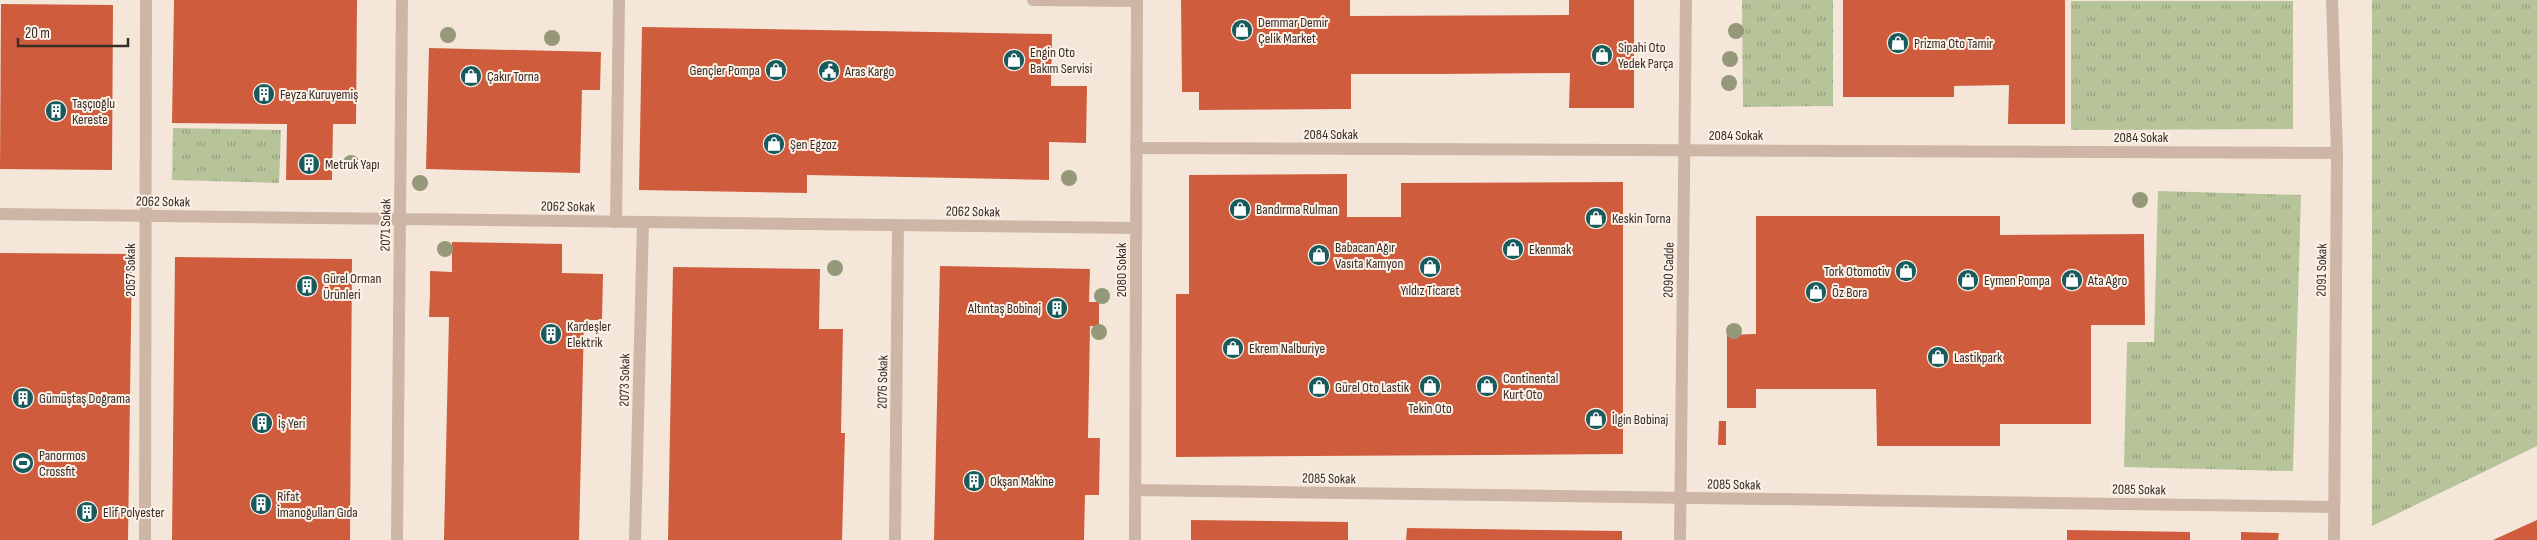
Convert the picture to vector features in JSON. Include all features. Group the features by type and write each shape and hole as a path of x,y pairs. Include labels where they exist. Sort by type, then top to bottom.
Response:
{"street":[{"name":"2057 Sokak","path":"144,540 146,0"},
{"name":"2071 Sokak","path":"396,540 402,0"},
{"path":"616,222 619,0"},
{"path":"1033,0 1137,0"},
{"name":"2080 Sokak","path":"1135,540 1137,0"},
{"name":"2090 Cadde","path":"1680,540 1686,0"},
{"name":"2091 Sokak","path":"2332,0 2337,152 2334,540"},
{"name":"2084 Sokak","path":"1136,148 2337,152"},
{"name":"2062 Sokak","path":"0,214 1136,228"},
{"name":"2073 Sokak","path":"635,540 643,222"},
{"name":"2076 Sokak","path":"895,540 898,225"},
{"name":"2085 Sokak","path":"1135,490 2334,507"}],"green space":[{"path":"1742,0 1833,0 1833,106 1743,107"},
{"path":"2372,0 2537,0 2537,446 2372,526"},
{"path":"2071,1 2293,1 2293,129 2071,130"},
{"path":"173,128 281,130 279,183 172,180"},
{"path":"2158,191 2301,195 2293,471 2124,467 2127,342 2154,342"}],"building":[{"name":"Feyza Kuruyemiş","path":"174,0 357,0 356,124 333,124 332,180 286,180 287,124 172,123"},
{"path":"1181,0 1350,0 1350,16 1569,15 1569,0 1634,0 1634,108 1569,108 1570,73 1351,74 1351,109 1199,110 1199,92 1182,92"},
{"path":"1843,0 2065,0 2065,124 2008,124 2009,85 1954,86 1954,97 1843,97"},
{"name":"Taşçıoğlu Kereste","path":"1,4 113,5 112,170 0,169"},
{"path":"642,27 1052,34 1051,86 1087,86 1086,143 1049,142 1049,180 807,175 807,193 639,190"},
{"path":"429,48 601,52 600,90 582,90 580,173 426,169"},
{"path":"1347,174 1347,217 1401,217 1401,183 1623,182 1623,454 1176,457 1176,294 1189,294 1189,175"},
{"path":"1756,216 2000,216 2000,235 2144,234 2145,325 2091,325 2091,424 2000,424 2000,446 1877,446 1876,389 1756,389 1756,408 1727,408 1727,335 1756,334"},
{"path":"452,242 562,244 562,273 603,274 602,320 584,320 579,540 444,540 449,317 429,317 430,271 452,272"},
{"path":"0,253 132,254 128,540 0,540"},
{"path":"175,257 352,259 350,540 172,540"},
{"path":"940,266 1090,269 1089,302 1099,302 1099,326 1090,326 1088,438 1100,438 1099,495 1085,495 1084,540 934,540"},
{"path":"673,267 820,269 819,329 843,329 841,433 845,433 842,540 668,540"},
{"path":"1719,421 1726,421 1726,445 1718,445"},
{"path":"1191,520 1348,522 1348,540 1191,540"},
{"path":"2537,520 2537,540 2493,540"},
{"path":"1407,528 1622,531 1622,540 1406,540"},
{"path":"2067,530 2190,532 2190,540 2067,540"},
{"path":"2241,532 2279,533 2278,540 2241,540"}],"place":[{"name":"Demmar Demir Çelik Market","path":"1242,30"},
{"name":"Prizma Oto Tamir","path":"1898,43"},
{"name":"Sipahi Oto Yedek Parça","path":"1602,55"},
{"name":"Engin Oto Bakım Servisi","path":"1014,60"},
{"name":"Gençler Pompa","path":"776,70"},
{"name":"Aras Kargo","path":"829,71"},
{"name":"Çakır Torna","path":"471,76"},
{"name":"Feyza Kuruyemiş","path":"264,94"},
{"name":"Taşçıoğlu Kereste","path":"56,111"},
{"name":"Şen Egzoz","path":"774,144"},
{"name":"Metruk Yapı","path":"309,164"},
{"name":"Bandırma Rulman","path":"1240,209"},
{"name":"Keskin Torna","path":"1596,218"},
{"name":"Ekenmak","path":"1513,249"},
{"name":"Babacan Ağır Vasıta Kamyon","path":"1319,255"},
{"name":"Yıldız Ticaret","path":"1430,267"},
{"name":"Tork Otomotiv","path":"1906,271"},
{"name":"Eymen Pompa","path":"1968,280"},
{"name":"Ata Agro","path":"2072,280"},
{"name":"Gürel Orman Ürünleri","path":"307,286"},
{"name":"Öz Bora","path":"1816,292"},
{"name":"Altıntaş Bobinaj","path":"1057,308"},
{"name":"Kardeşler Elektrik","path":"551,334"},
{"name":"Ekrem Nalburiye","path":"1233,348"},
{"name":"Lastikpark","path":"1938,357"},
{"name":"Tekin Oto","path":"1430,386"},
{"name":"Continental Kurt Oto","path":"1487,386"},
{"name":"Gürel Oto Lastik","path":"1319,387"},
{"name":"Gümüştaş Doğrama","path":"23,398"},
{"name":"İlgin Bobinaj","path":"1596,419"},
{"name":"İş Yeri","path":"262,423"},
{"name":"Panormos Crossfit","path":"23,463"},
{"name":"Okşan Makine","path":"974,481"},
{"name":"Rifat İmanoğulları Gıda","path":"261,504"},
{"name":"Elif Polyester","path":"87,512"}]}
